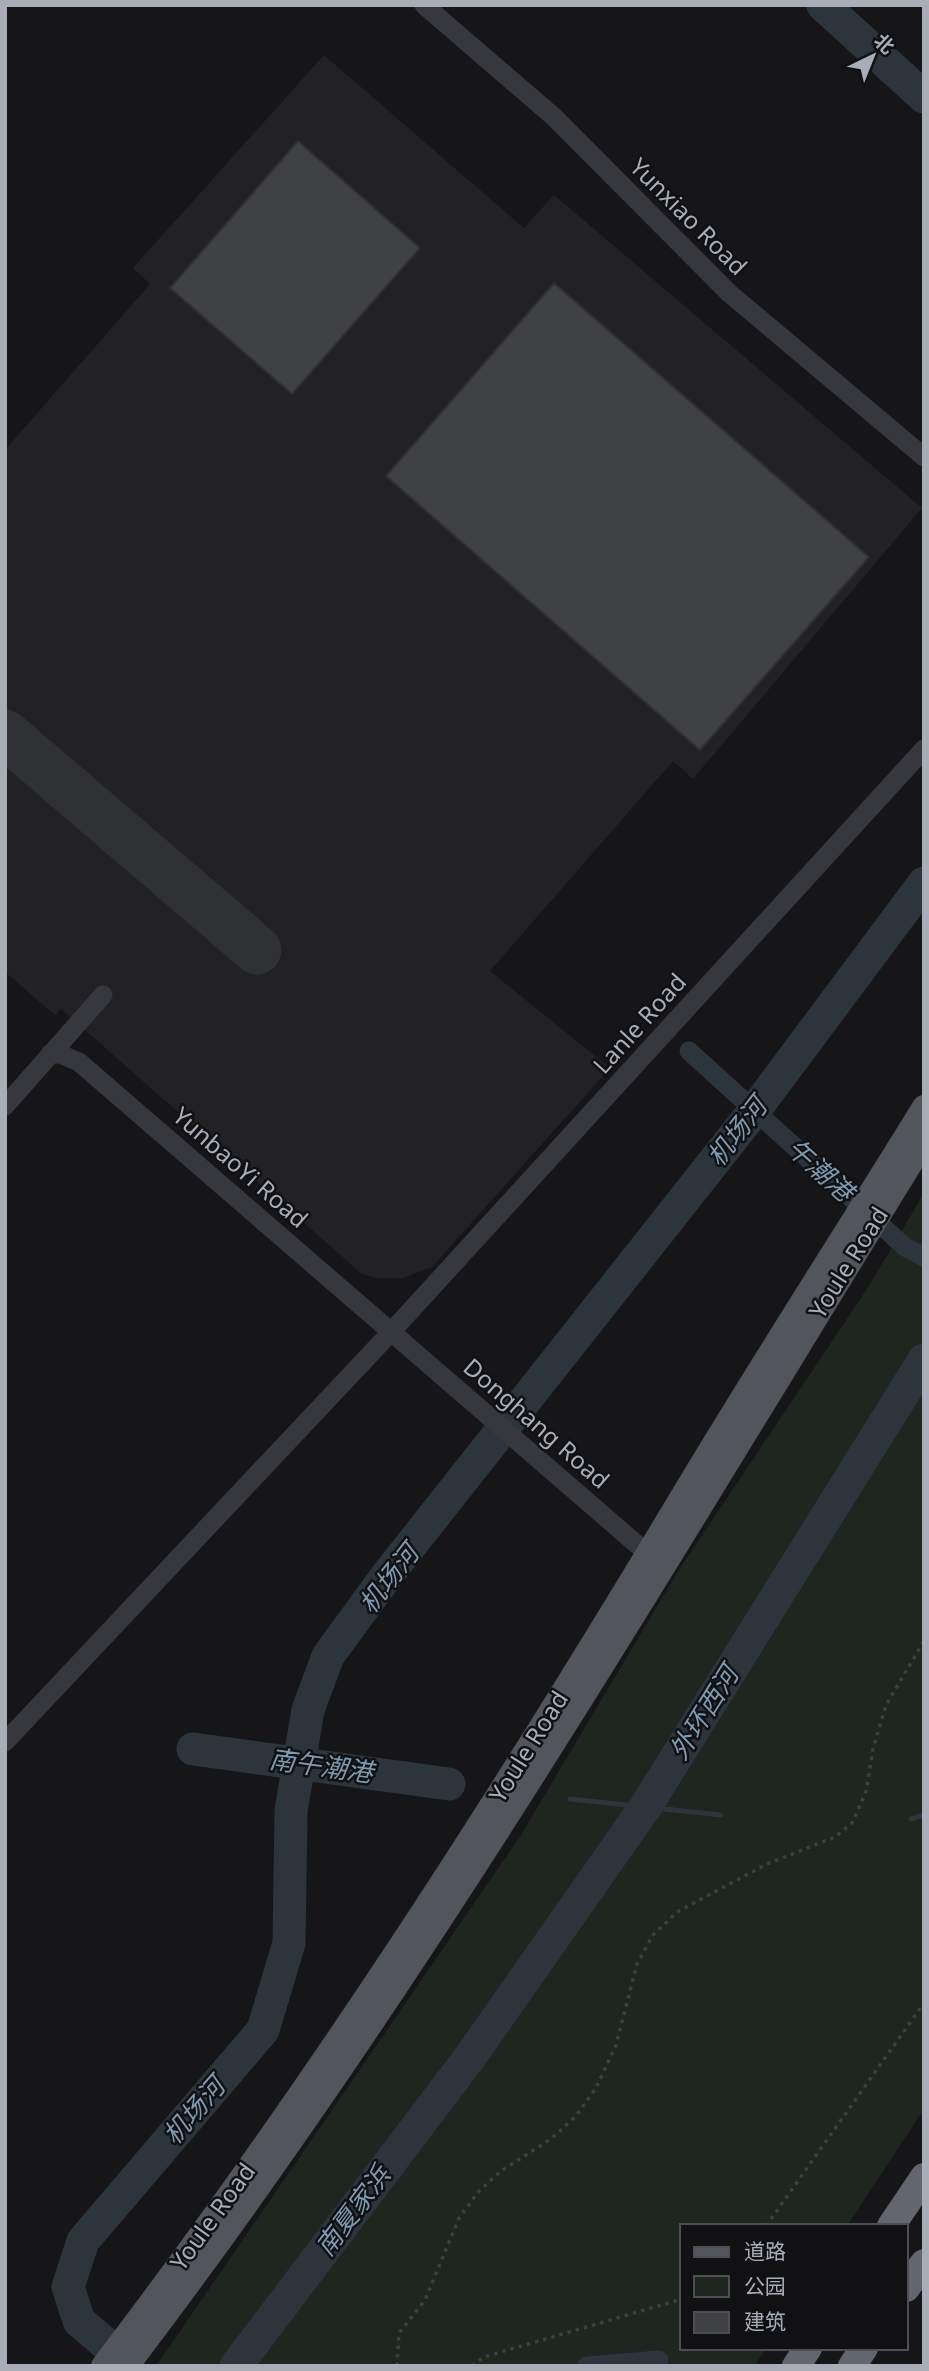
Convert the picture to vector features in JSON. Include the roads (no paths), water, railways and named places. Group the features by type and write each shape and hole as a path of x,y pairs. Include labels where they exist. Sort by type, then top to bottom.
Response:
{"highway":[{"path":"892,2224 924,2176"},
{"path":"908,2285 924,2263"},
{"path":"796,2366 807,2350"},
{"path":"852,2366 863,2350"}],"main road":[{"name":"Youle Road","path":"127,2366 225,2233 384,2007 474,1870 656,1559 885,1187 924,1107"},
{"name":"Youle Road","path":"885,1187 924,1142"},
{"name":"Youle Road","path":"103,2366 164,2286 368,1996 656,1559"}],"street":[{"name":"Yunxiao Road","path":"424,5 554,117 729,293 924,457"},
{"name":"Lanle Road","path":"5,1742 392,1331 924,749"},
{"path":"5,1106 103,996"},
{"name":"YunbaoYi Road","path":"50,1054 60,1054 79,1062 392,1331"},
{"name":"Donghang Road","path":"392,1331 656,1559"},
{"path":"615,1529 656,1559"}],"waterway":[{"name":"机场河","path":"823,5 924,97"},
{"name":"机场河","path":"106,2344 79,2321 68,2287 83,2241 263,2030 289,1943 291,1811 308,1710 328,1656 388,1574 754,1111 924,883"},
{"name":"午潮港","path":"689,1051 905,1247 924,1257"},
{"name":"外环西河","path":"236,2366 470,2057 646,1806 924,1360"},
{"name":"南午潮港","path":"193,1749 449,1784"},
{"name":"南午潮港","path":"570,1799 721,1815"},
{"name":"南午潮港","path":"911,1819 924,1815"},
{"path":"587,2366 659,2360"}],"water label":[{"name":"南夏家浜","path":"353,2211"}]}
